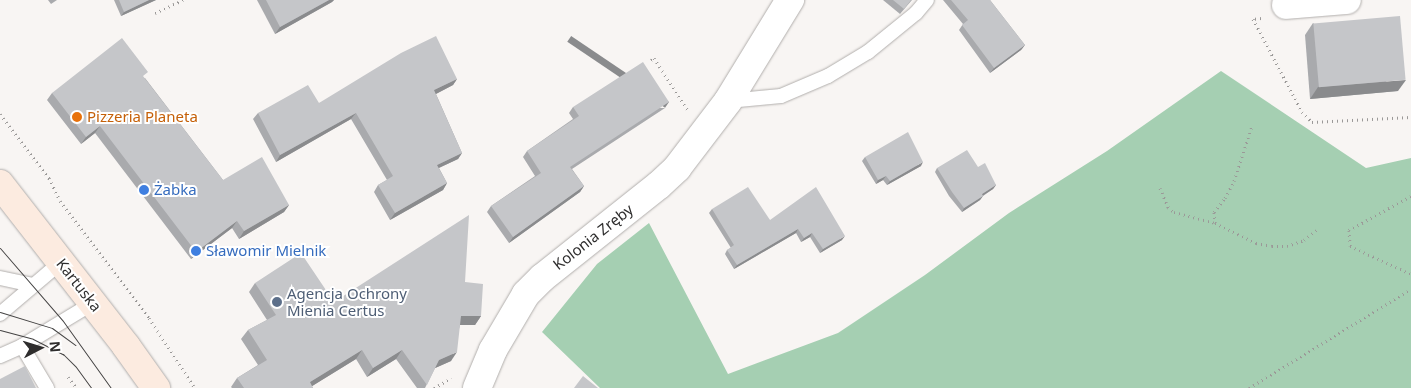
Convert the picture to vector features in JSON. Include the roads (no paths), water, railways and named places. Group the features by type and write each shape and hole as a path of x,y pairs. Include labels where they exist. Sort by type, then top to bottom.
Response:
{"main road":[{"name":"Kartuska","path":"0,184 93,303 156,388"}],"street":[{"name":"Kolonia Zręby","path":"478,388 491,354 512,316 534,284 659,185 677,168 704,135 728,100 790,0"},
{"path":"1286,5 1347,0"}],"lane":[{"path":"728,100 781,96 828,76 868,52 916,13 926,0"},
{"path":"0,314 61,262"},
{"path":"0,278 33,285"},
{"path":"0,356 22,346 93,303"},
{"path":"22,346 46,388"}],"tram line":[{"path":"0,248 63,321 111,388"},
{"path":"0,312 52,328 75,345"},
{"path":"0,330 33,339 63,354 76,367 91,388"}],"place":[{"name":"Pizzeria Planeta","path":"77,117"},
{"name":"Żabka","path":"144,190"},
{"name":"Sławomir Mielnik","path":"196,251"},
{"name":"Agencja Ochrony Mienia Certus","path":"277,302"}]}
